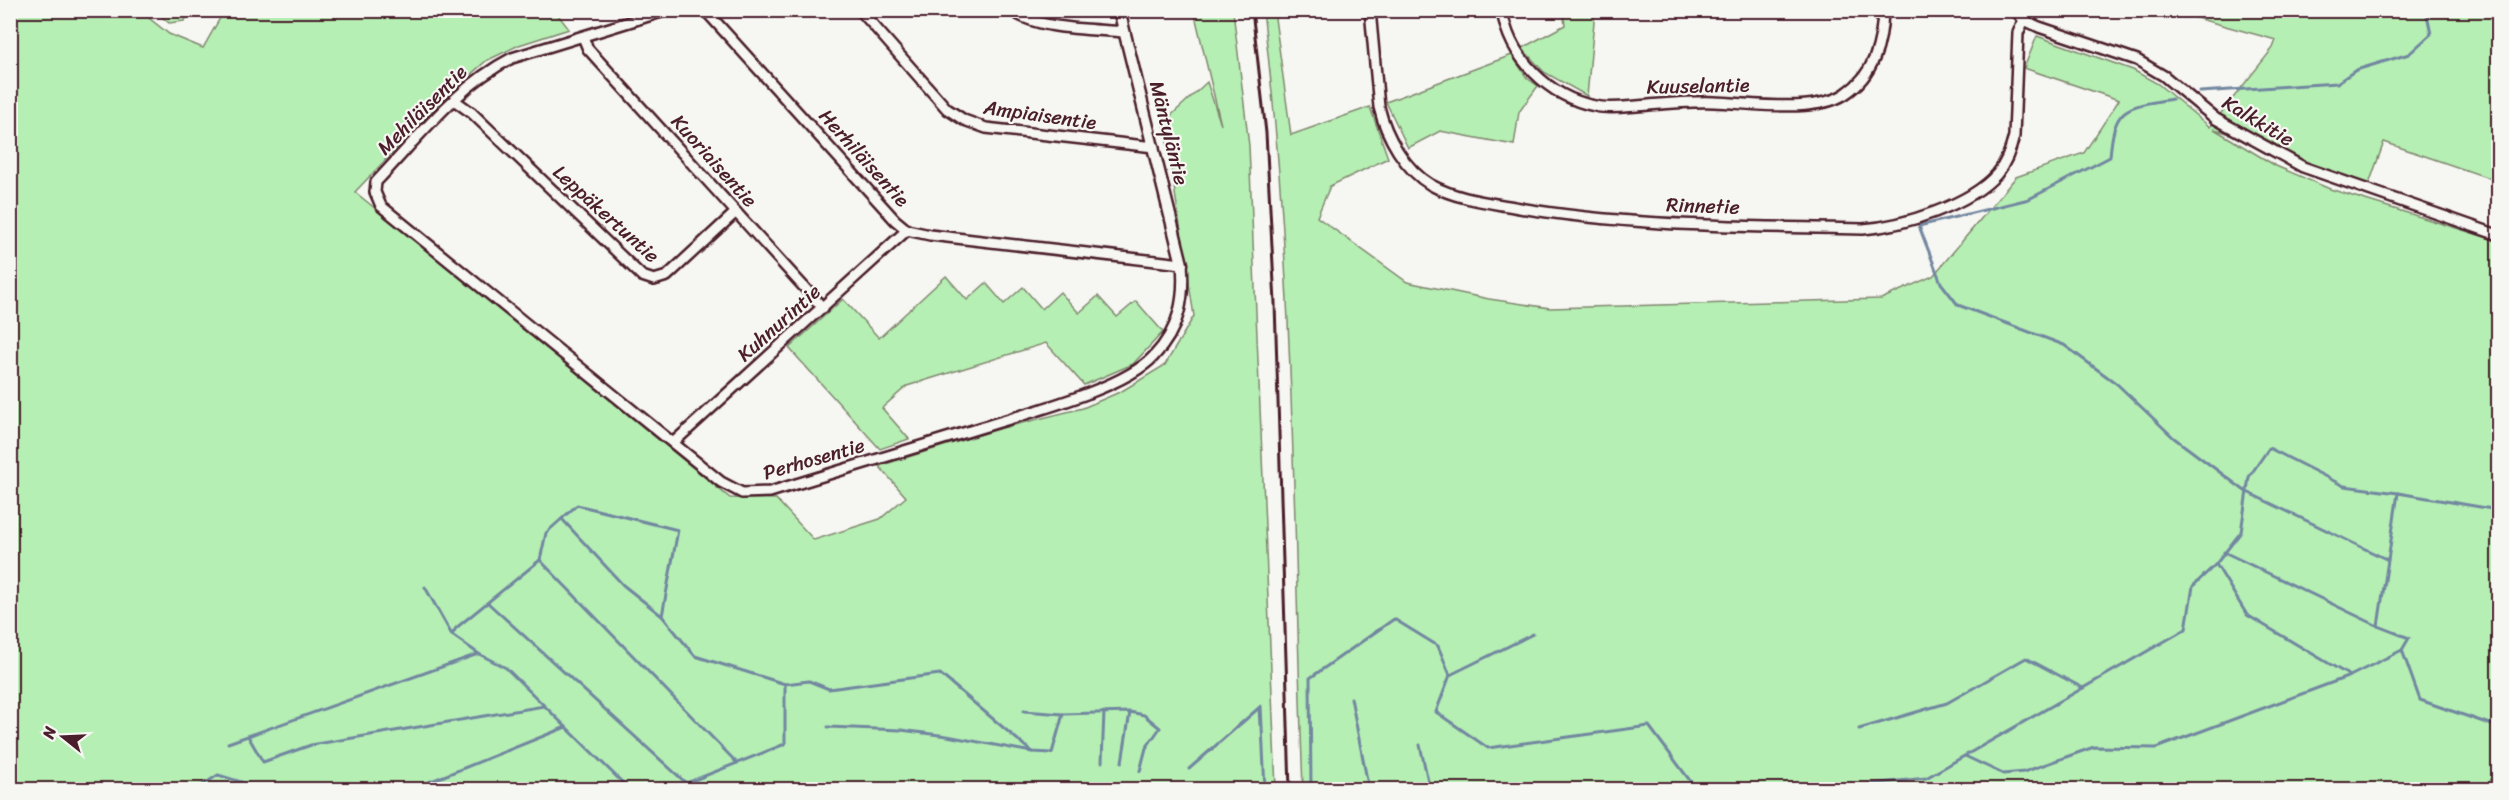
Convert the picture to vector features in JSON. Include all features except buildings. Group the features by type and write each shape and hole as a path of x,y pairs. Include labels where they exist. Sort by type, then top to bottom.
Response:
{"street":[{"name":"Mehiläisentie","path":"376,182 477,79 512,58 583,37 634,15 668,10"},
{"name":"Herhiläisentie","path":"705,10 895,220 907,230 930,235 1182,264"},
{"name":"Ampiaisentie","path":"860,10 947,108 964,120 986,128 1155,147"},
{"path":"1012,10 1017,15 1042,23 1124,32"},
{"name":"Mäntyläntie","path":"1119,10 1155,147 1182,264"},
{"name":"Rinnetie","path":"1370,10 1379,107 1383,122 1409,165 1429,184 1455,196 1568,216 1612,220 1863,229 1887,227 1916,219 1981,188 1998,173 2011,151 2014,136 2018,33 2024,20"},
{"name":"Kuuselantie","path":"1502,10 1515,48 1534,73 1548,86 1568,97 1596,106 1616,107 1696,101 1802,105 1823,102 1844,95 1863,79 1878,53 1883,10"},
{"name":"Kalkkitie","path":"2015,10 2024,20 2039,27 2137,60 2164,76 2216,119 2303,167 2499,235"},
{"name":"Kuoriaisentie","path":"583,37 588,49 823,308"},
{"name":"Leppäkertuntie","path":"454,100 472,113 642,276 654,280 667,276 736,212"},
{"name":"Perhosentie","path":"376,182 375,192 381,206 675,442 721,482 742,493 770,492 1020,416 1099,389 1130,375 1154,357 1172,333 1182,304 1182,264"},
{"name":"Kuhnurintie","path":"675,442 907,230"}],"green space":[{"path":"10,11 140,11 169,34 203,48 224,11 555,11 569,29 519,45 486,61 443,99 355,192 730,498 776,499 814,540 880,519 906,497 879,466 1002,428 1083,408 1122,391 1165,365 1194,316 1164,122 1207,82 1221,125 1194,11 1233,11 1249,146 1276,789 11,789"},
{"path":"155,11 193,11 184,21 169,23"},
{"path":"1263,11 1274,11 1291,135 1370,107 1388,158 1330,186 1317,217 1407,282 1489,299 1550,308 1881,299 1933,276 2016,177 2084,153 2119,100 2024,68 2037,36 2133,70 2158,84 2210,127 2273,48 2276,40 2171,11 2498,11 2498,181 2384,142 2369,184 2320,170 2263,144 2214,129 2276,166 2330,189 2498,241 2498,789 1303,789 1287,302 1273,108"},
{"path":"1563,11 1595,11 1587,96 1544,72 1522,48 1565,25"},
{"path":"1512,55 1527,78 1538,86 1519,112 1514,145 1440,131 1408,148 1386,102"},
{"path":"946,276 967,300 986,283 1004,304 1023,287 1042,309 1060,292 1079,313 1098,296 1117,317 1136,301 1163,332 1133,364 1084,385 1046,343 907,386 882,408 909,439 880,449 789,348 843,299 879,338"}],"waterway":[{"path":"2200,92 2337,83 2356,70 2409,54 2431,34 2426,10"},
{"path":"2172,99 2143,104 2125,112 2115,127 2110,157 2029,199 1919,226 1941,283 1958,305 2064,345 2117,384 2174,438 2245,491 2388,560 2378,626 2409,638 2402,650 2420,700 2498,727"},
{"path":"1817,790 1926,778 2186,629 2193,586 2216,564 2241,532 2249,477 2269,448 2344,486 2398,493 2388,560"},
{"path":"2398,493 2498,510"},
{"path":"452,635 456,628 540,560 546,533 577,505 678,530 662,616"},
{"path":"562,519 623,585 662,616 695,656 785,684 809,681 829,689 940,674 1032,752"},
{"path":"2224,552 2378,626"},
{"path":"540,560 737,763"},
{"path":"2216,564 2247,615 2350,676"},
{"path":"425,587 452,635 479,654 506,668 630,790"},
{"path":"488,603 686,783"},
{"path":"1311,790 1310,678 1394,619 1438,646 1450,675"},
{"path":"1533,634 1450,675 1436,712 1488,748 1649,726 1697,790"},
{"path":"1965,756 2003,774 2024,772 2094,747 2156,748 2350,676 2402,650"},
{"path":"228,743 478,654"},
{"path":"1859,729 1947,703 2026,658 2083,688"},
{"path":"669,790 785,744 785,684"},
{"path":"1351,698 1369,790"},
{"path":"248,736 263,762 311,745 544,706"},
{"path":"1189,769 1261,706 1265,790"},
{"path":"1259,708 1260,725"},
{"path":"1024,711 1063,714 1130,712 1144,715 1160,728 1146,748 1140,771"},
{"path":"1102,762 1104,712"},
{"path":"1122,762 1130,712"},
{"path":"828,727 901,730 1032,752 1052,753 1063,714"},
{"path":"409,790 566,727"},
{"path":"1420,745 1430,790"},
{"path":"195,790 218,775 268,790"},
{"path":"1663,790 1693,785"}],"railway":[{"path":"1252,10 1266,133 1275,303 1290,790"}]}
